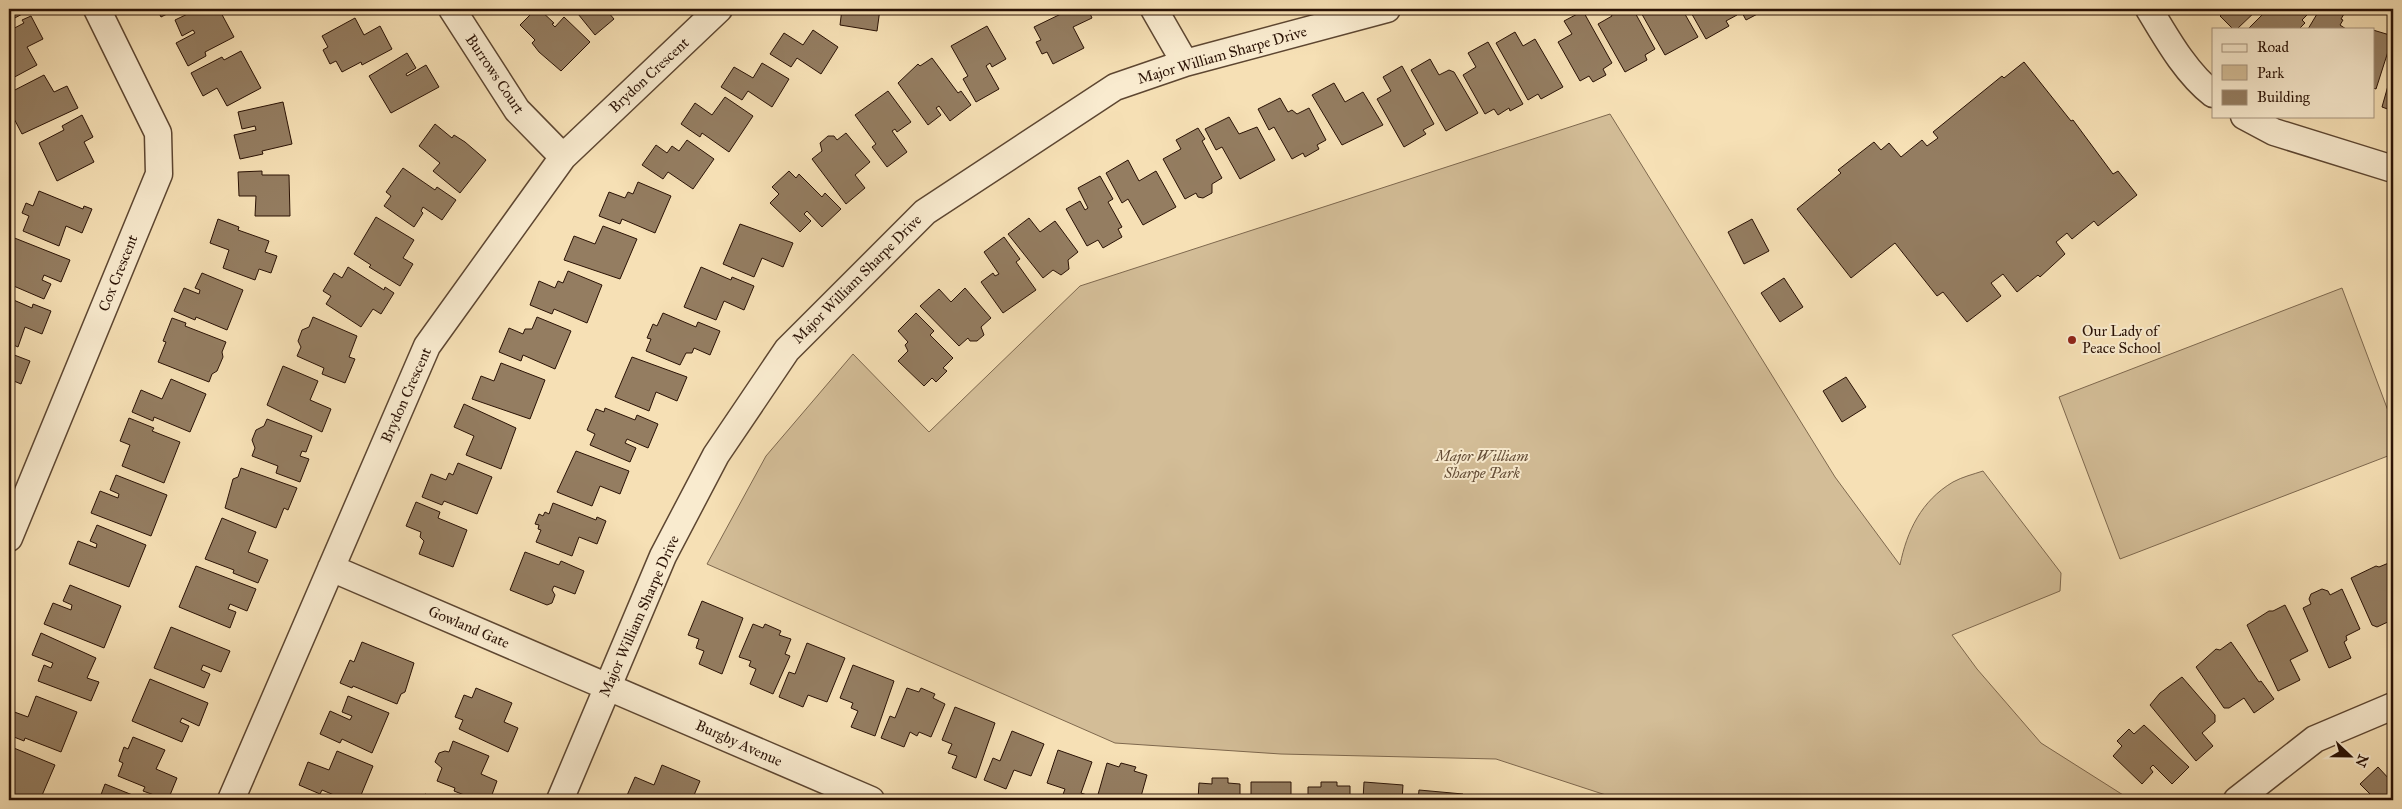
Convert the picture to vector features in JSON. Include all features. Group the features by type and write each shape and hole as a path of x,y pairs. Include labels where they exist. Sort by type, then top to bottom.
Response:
{"street":[{"name":"Cox Crescent","path":"9,538 159,174 158,133 97,9"},
{"name":"Burrows Court","path":"452,9 517,110 563,157"},
{"name":"Brydon Crescent","path":"231,800 427,346 563,157 720,9"},
{"path":"1154,9 1184,63"},
{"name":"Major William Sharpe Drive","path":"560,800 663,556 716,455 787,350 925,212 1115,88 1184,63 1387,9"},
{"path":"2149,9 2173,47 2202,85 2212,93"},
{"path":"2248,118 2274,132 2393,169"},
{"name":"Gowland Gate","path":"330,568 608,686"},
{"name":"Burgby Avenue","path":"608,686 871,800"},
{"path":"2237,800 2315,740 2393,706"}],"green space":[{"name":"Major William Sharpe Park","path":"1610,114 1835,477 1900,565 1911,529 1932,498 1953,482 1983,471 2061,573 2060,591 1952,635 1977,669 2041,743 2131,800 1621,800 1496,759 1281,754 1115,743 707,564 766,456 853,354 929,432 1080,286"},
{"path":"2342,288 2393,424 2393,454 2120,559 2059,397"}],"building":[{"path":"9,9 27,9 28,11 9,21"},
{"path":"157,9 177,9 161,17"},
{"path":"198,9 219,9 234,37 205,52 206,56 188,66 176,43 195,33 193,30 182,36 175,20"},
{"path":"536,9 539,9 554,23 552,24 555,27 564,17 590,42 561,71 539,52 532,43 535,40 520,25"},
{"path":"574,9 612,9 608,12 614,19 595,35"},
{"path":"842,9 880,9 877,31 840,25"},
{"path":"1063,9 1088,9 1092,18 1073,27 1084,48 1053,64 1047,52 1042,54 1036,42 1041,40 1034,27 1065,12"},
{"path":"1608,9 1633,9 1655,49 1645,55 1647,60 1625,72 1598,24 1612,16"},
{"path":"1639,9 1682,9 1698,37 1665,55"},
{"path":"1689,9 1734,9 1737,15 1726,21 1729,26 1706,39"},
{"path":"1740,9 1767,9 1746,20"},
{"path":"2227,9 2258,9 2238,28 2232,28 2220,16"},
{"path":"2268,9 2308,9 2311,11 2302,20 2305,23 2300,28 2249,28"},
{"path":"2320,9 2347,9 2340,25 2344,28 2309,28"},
{"path":"1583,11 1612,63 1603,69 1606,75 1593,82 1589,76 1580,81 1558,42 1572,34 1564,21"},
{"path":"31,16 43,39 27,47 37,65 9,80 9,31 24,23 22,20"},
{"path":"355,18 364,35 380,26 392,49 362,65 361,62 342,72 336,61 330,64 323,50 328,47 322,36"},
{"path":"987,26 1006,59 992,67 990,63 986,66 999,89 976,102 963,79 968,76 951,46"},
{"path":"813,30 838,47 821,74 797,58 791,67 770,54 784,33 803,45"},
{"path":"2374,30 2393,36 2376,89 2374,88"},
{"path":"1515,32 1523,46 1535,39 1563,87 1541,99 1538,94 1528,100 1496,43"},
{"path":"1488,42 1523,104 1510,111 1509,108 1498,115 1494,109 1485,114 1463,75 1476,67 1468,53"},
{"path":"241,51 261,88 227,106 217,88 203,96 191,73 222,57 224,60"},
{"path":"407,53 416,68 406,74 407,76 426,65 439,87 391,113 369,76"},
{"path":"932,58 958,93 961,91 971,105 950,121 939,106 936,108 941,115 928,125 898,83 918,64 920,66"},
{"path":"1430,59 1439,75 1449,70 1454,72 1478,113 1446,131 1411,70"},
{"path":"2024,62 2071,121 2073,120 2113,174 2118,171 2137,195 2098,226 2094,221 2072,239 2067,233 2056,242 2065,254 2040,277 2038,275 2017,292 2003,274 1991,283 2001,296 1967,322 1943,292 1937,296 1895,243 1851,278 1797,209 1841,173 1838,170 1874,142 1881,150 1889,143 1901,157 1922,140 1927,146 1938,138 1933,132 2002,76 2004,78"},
{"path":"762,63 789,79 772,107 748,91 742,100 721,87 734,67 753,78"},
{"path":"1402,66 1434,124 1423,130 1426,134 1404,147 1377,99 1391,91 1383,77"},
{"path":"2393,68 2393,111 2382,107"},
{"path":"44,75 54,92 67,86 78,108 22,134 9,109 9,93"},
{"path":"1334,83 1345,102 1363,92 1383,125 1342,145 1312,95"},
{"path":"888,91 911,122 897,132 895,129 892,131 907,152 887,167 872,147 876,144 855,115"},
{"path":"725,97 753,116 729,152 702,133 700,137 681,124 695,103 712,115"},
{"path":"1280,98 1288,112 1292,110 1297,114 1309,108 1326,140 1317,145 1319,149 1305,157 1303,153 1292,159 1274,127 1269,130 1258,109"},
{"path":"283,102 292,144 262,151 263,154 240,159 234,135 256,130 255,126 242,129 238,112"},
{"path":"82,115 93,137 84,142 94,162 57,181 39,143 64,130 62,126"},
{"path":"1229,117 1239,134 1257,127 1275,160 1240,179 1222,147 1216,150 1205,129"},
{"path":"435,124 452,138 454,135 465,142 486,160 460,193 433,171 440,163 419,146"},
{"path":"1198,128 1205,139 1202,141 1222,178 1212,184 1212,193 1203,198 1198,197 1196,193 1185,199 1163,159 1181,149 1176,140"},
{"path":"846,133 870,162 855,175 865,188 846,204 812,159 822,151 820,143 828,136 834,136 837,140"},
{"path":"687,140 714,159 693,189 668,172 663,179 642,165 656,145 667,153 672,146 679,151"},
{"path":"1128,160 1139,181 1156,171 1176,207 1143,225 1128,199 1122,203 1106,173"},
{"path":"403,168 435,190 437,187 456,200 442,220 423,207 421,211 423,213 414,227 384,206 391,196 386,192"},
{"path":"262,171 262,175 289,175 290,216 255,216 256,196 239,196 238,172"},
{"path":"789,171 796,178 799,174 822,197 825,193 841,209 822,227 807,211 804,214 811,221 800,232 770,203 779,194 772,187"},
{"path":"1100,176 1113,199 1108,202 1122,227 1118,229 1122,237 1103,248 1098,240 1087,246 1066,209 1080,201 1085,210 1088,208 1078,188"},
{"path":"638,182 671,196 655,233 622,219 620,224 599,216 609,192 625,198 628,192 633,194"},
{"path":"39,191 83,209 84,206 92,209 82,233 66,226 59,246 23,231 29,216 22,213 26,203 33,206"},
{"path":"376,217 414,240 403,258 413,264 400,286 369,267 371,265 354,254"},
{"path":"1029,218 1040,232 1055,221 1078,252 1068,260 1069,269 1061,275 1053,270 1043,278 1008,234"},
{"path":"218,219 239,227 238,230 269,241 265,252 277,256 271,273 259,269 255,280 223,268 229,250 210,243"},
{"path":"1752,219 1769,251 1744,264 1728,232"},
{"path":"740,224 793,243 783,267 762,258 754,277 723,264"},
{"path":"603,226 637,239 620,279 564,260 574,236 595,244"},
{"path":"12,237 70,260 61,282 44,275 42,280 51,284 44,299 9,284 9,245"},
{"path":"1004,237 1020,259 1016,262 1036,290 1003,313 981,282 993,273 995,276 999,274 984,252"},
{"path":"348,267 384,290 385,287 394,293 381,314 373,309 361,327 326,304 331,296 323,291 334,273 342,278"},
{"path":"701,267 731,280 732,277 754,286 744,310 724,301 716,320 684,307"},
{"path":"568,271 602,285 587,323 554,309 552,314 530,305 539,281 555,288 558,281 563,283"},
{"path":"202,273 243,290 227,330 196,317 195,320 174,311 184,288 199,294 200,290 195,288"},
{"path":"1784,278 1803,307 1780,322 1761,293"},
{"path":"965,288 991,318 981,327 984,335 977,341 970,341 968,338 959,346 920,306 939,289 951,302"},
{"path":"9,298 32,308 33,304 51,311 42,334 25,327 18,347 9,343"},
{"path":"663,313 696,327 698,322 720,331 710,355 694,348 692,353 686,353 680,365 646,351 651,339 647,338 653,324 657,326"},
{"path":"916,313 934,331 930,335 953,358 943,368 947,371 936,382 932,378 924,386 898,361 908,351 905,345 908,342 898,331"},
{"path":"313,317 357,336 349,357 355,359 345,383 322,374 324,368 297,356 301,347 298,341 302,330 309,327"},
{"path":"537,317 571,331 555,369 523,355 521,361 499,352 509,328 523,334 525,329 532,329"},
{"path":"172,318 186,323 185,326 226,342 222,352 223,357 217,371 212,374 209,382 158,362 166,342 163,341"},
{"path":"9,353 30,361 21,384 9,379"},
{"path":"632,357 687,377 677,401 656,392 649,411 615,397"},
{"path":"501,363 545,380 530,419 472,399 481,376 494,381"},
{"path":"283,366 318,381 310,400 331,409 322,432 267,405"},
{"path":"1846,377 1866,407 1842,422 1823,391"},
{"path":"171,379 206,394 190,432 154,417 153,421 132,412 141,390 162,399"},
{"path":"464,404 516,428 501,469 466,455 474,436 454,427"},
{"path":"605,408 635,420 637,415 658,424 648,448 627,439 625,443 636,448 630,462 590,445 595,434 587,430 596,409 604,412"},
{"path":"129,418 154,428 152,431 180,442 164,483 122,466 130,445 120,441"},
{"path":"267,419 312,436 306,452 302,451 300,456 309,459 300,482 276,473 278,466 252,456 255,448 252,440 256,430 264,426"},
{"path":"576,451 629,471 620,494 600,486 592,506 557,492"},
{"path":"458,463 492,477 477,514 444,501 442,505 422,497 431,474 446,480 449,473 453,475"},
{"path":"241,468 297,488 288,510 284,508 276,528 225,508 233,479 238,477"},
{"path":"116,475 167,495 151,536 91,513 100,491 118,498 119,494 110,490"},
{"path":"416,502 440,512 438,518 467,530 453,567 419,554 424,541 420,537 421,532 406,526"},
{"path":"553,503 596,520 597,517 606,521 597,544 579,537 572,556 536,542 541,530 538,529 539,525 535,524 539,514 543,516 545,512 549,514"},
{"path":"222,518 256,532 248,552 268,560 258,583 233,573 234,570 205,559"},
{"path":"97,525 146,545 129,587 69,564 78,541 96,548 97,544 90,541"},
{"path":"525,552 559,565 561,561 584,571 575,594 554,586 552,590 555,595 552,603 547,605 510,590"},
{"path":"2391,562 2393,566 2393,623 2392,620 2377,627 2372,625 2351,578 2376,566 2379,567"},
{"path":"196,566 256,589 247,611 230,604 228,609 236,612 230,628 179,607"},
{"path":"70,585 121,606 104,648 44,624 53,603 71,610 72,605 63,601"},
{"path":"2322,589 2328,591 2330,595 2342,589 2360,629 2346,636 2347,640 2344,642 2351,658 2329,668 2303,608 2311,604 2309,599 2311,594"},
{"path":"702,601 743,618 722,674 699,664 704,651 696,648 699,639 688,635"},
{"path":"2285,605 2308,651 2290,660 2300,680 2278,691 2247,625 2269,611"},
{"path":"753,624 763,628 765,624 781,631 779,635 791,639 785,654 790,656 773,694 750,684 756,669 749,666 751,661 739,657"},
{"path":"171,627 230,651 221,672 203,665 201,670 210,674 204,688 154,668"},
{"path":"41,633 96,658 87,678 99,682 91,701 38,681 44,665 51,668 53,663 32,655"},
{"path":"362,642 414,663 405,692 401,694 397,704 353,686 352,688 340,683 350,660 354,662"},
{"path":"2231,642 2259,682 2261,681 2274,699 2254,713 2244,698 2229,708 2224,708 2196,667 2216,649 2220,650"},
{"path":"807,643 845,658 827,702 808,695 803,707 779,697 789,672 795,674"},
{"path":"853,665 894,681 875,736 851,727 858,711 851,708 853,703 840,698"},
{"path":"2182,677 2215,715 2215,722 2202,733 2213,746 2196,761 2150,705 2160,693"},
{"path":"150,679 208,703 199,726 182,718 180,722 189,726 182,742 132,721"},
{"path":"476,688 512,703 504,722 518,728 508,752 459,729 463,720 455,717 464,695 472,698"},
{"path":"907,688 919,692 921,688 935,694 933,698 945,704 931,737 919,732 917,736 910,732 904,747 881,738 890,716 895,718"},
{"path":"36,696 77,712 61,752 25,738 24,741 9,735 9,710 28,717"},
{"path":"348,696 389,713 372,753 342,739 340,743 320,734 330,711 350,720 352,716 342,712"},
{"path":"955,707 995,723 976,778 952,768 957,756 948,753 952,744 942,740"},
{"path":"2144,725 2189,767 2172,784 2153,765 2150,768 2153,772 2142,784 2113,756 2122,746 2117,741 2129,729 2134,734"},
{"path":"1012,731 1044,744 1031,776 1014,770 1006,789 984,780 993,758 1000,761"},
{"path":"133,737 165,750 156,769 177,778 168,800 143,791 145,787 118,776 123,763 119,761 124,747 128,749"},
{"path":"453,741 489,756 481,774 497,781 490,800 477,800 454,791 455,788 437,781 442,768 435,762 439,753 449,752"},
{"path":"9,746 55,765 40,800 24,800 9,794"},
{"path":"1058,750 1092,762 1081,793 1087,795 1086,800 1061,800 1065,789 1047,783"},
{"path":"337,751 373,766 359,800 346,800 322,790 320,794 299,785 308,762 329,770"},
{"path":"1107,763 1119,767 1121,763 1136,767 1134,771 1147,775 1140,800 1106,800 1097,798"},
{"path":"662,765 700,781 692,800 625,800 635,777 654,785"},
{"path":"2378,767 2391,781 2393,778 2393,800 2376,800 2360,784"},
{"path":"1212,778 1228,778 1228,783 1240,784 1240,800 1198,800 1199,783 1212,784"},
{"path":"1251,782 1291,782 1291,800 1251,800"},
{"path":"1321,782 1337,782 1337,786 1350,786 1350,800 1308,800 1308,787 1321,787"},
{"path":"1364,782 1403,785 1402,800 1363,800"},
{"path":"105,784 145,800 99,800"},
{"path":"1419,790 1463,794 1463,800 1418,800"},
{"path":"425,794 440,800 422,800"},
{"path":"299,795 312,800 297,800"},
{"path":"1480,796 1496,800 1479,800"}],"place":[{"name":"Our Lady of Peace School","path":"2072,340"}]}
